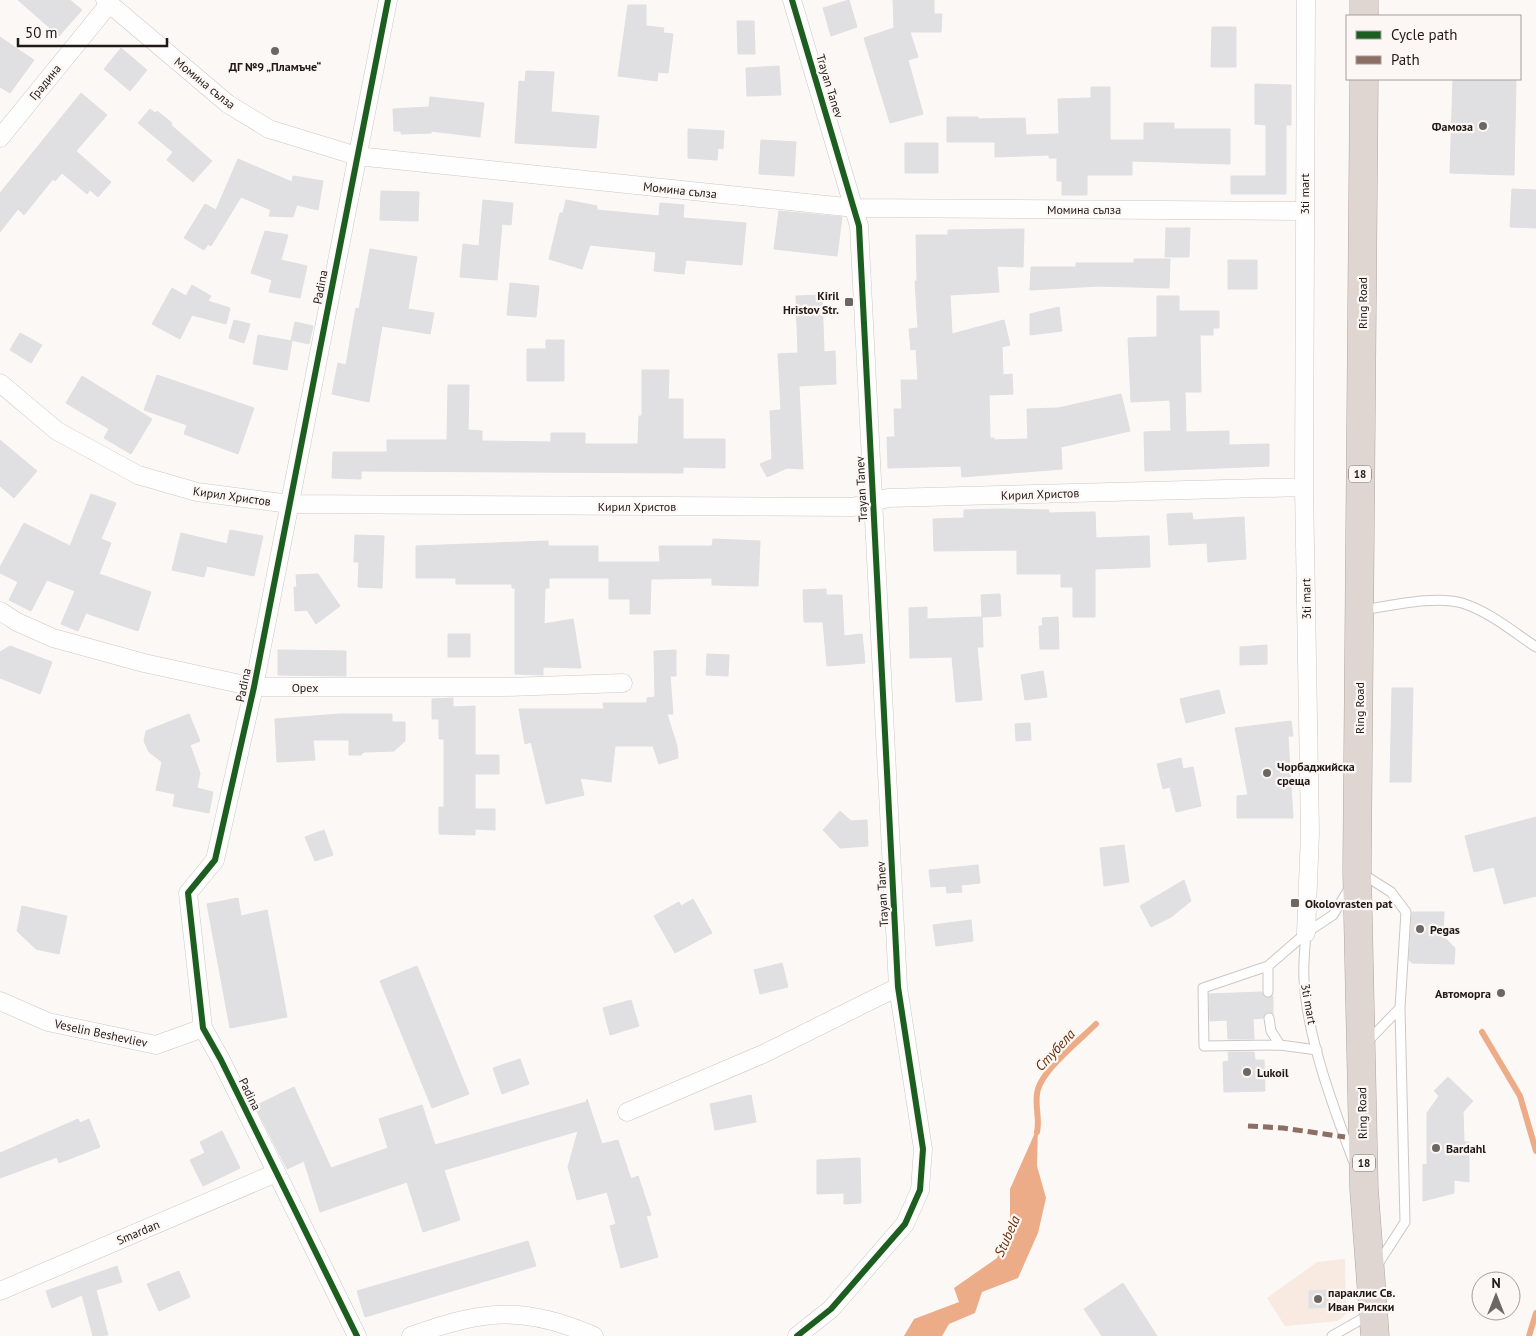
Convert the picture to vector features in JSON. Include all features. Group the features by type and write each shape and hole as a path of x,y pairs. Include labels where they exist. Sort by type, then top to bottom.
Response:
{"highway":[{"path":"1364,0 1364,15"},
{"name":"Ring Road","path":"1364,80 1358,870 1364,1189 1373,1325"}],"street":[{"name":"Padina","path":"357,1336 203,1028 188,893 215,860 254,687 388,0"},
{"name":"Trayan Tanev","path":"792,0 855,208 858,226 898,986 923,1149 920,1190 905,1224 831,1308 797,1336"},
{"name":"3ti mart","path":"1306,0 1304,487 1310,833 1306,933"},
{"name":"Момина сълза","path":"107,2 228,104 269,129 357,156 855,208 1304,211"},
{"name":"Градина","path":"0,138 107,2"},
{"name":"Кирил Христов","path":"0,383 57,431 138,476 197,492 290,504 853,508 888,498 1304,487"},
{"name":"Орех","path":"0,611 17,622 52,638 144,663 254,687 505,687 623,683"},
{"path":"627,1112 763,1054 898,986"},
{"name":"Veselin Beshevliev","path":"0,1001 48,1022 156,1045 203,1028"},
{"name":"Smardan","path":"0,1291 276,1173"},
{"path":"411,1336 474,1317 497,1314 538,1317 562,1322 594,1336"}],"lane":[{"path":"1359,610 1438,601 1461,603 1486,613 1536,647"},
{"path":"1317,1050 1280,1045 1204,1046 1203,988 1268,966 1306,933 1333,915 1345,897 1358,870 1391,892 1406,912 1400,1008 1405,1222 1369,1278"},
{"name":"3ti mart","path":"1306,933 1304,980 1317,1050 1335,1112 1364,1189"},
{"path":"1268,966 1268,992"},
{"path":"1361,1048 1400,1008"},
{"path":"1269,1018 1271,1031 1280,1045"},
{"path":"1332,1336 1373,1325"}],"shaded area":[{"path":"1345,1259 1346,1314 1338,1321 1285,1326 1267,1298 1317,1262"}],"water":[{"path":"1038,1126 1037,1166 1046,1198 1038,1233 1018,1278 982,1292 975,1313 949,1324 942,1336 904,1336 914,1319 959,1302 954,1288 997,1258 1010,1228 1010,1189"}],"building":[{"path":"18,0 70,0 82,10 59,36"},
{"path":"849,0 857,27 831,36 823,8"},
{"path":"893,0 934,0 934,14 942,14 941,32 910,32 918,57 908,60 923,114 890,123 864,38 894,28"},
{"path":"628,5 646,5 646,26 664,28 663,33 673,34 668,73 658,72 657,81 618,76"},
{"path":"737,21 754,21 755,54 738,54"},
{"path":"1212,27 1236,27 1236,67 1211,67"},
{"path":"0,37 34,60 10,93 0,87"},
{"path":"121,48 147,70 130,91 104,69"},
{"path":"779,66 781,95 747,96 746,68"},
{"path":"526,71 554,72 551,112 599,116 596,148 515,143 519,81 525,82"},
{"name":"Фамоза","path":"1453,80 1516,80 1514,175 1450,173"},
{"path":"1255,84 1291,85 1291,125 1286,125 1286,194 1231,194 1231,176 1266,176 1266,125 1255,124"},
{"path":"1091,87 1110,87 1110,140 1144,140 1144,123 1174,123 1174,129 1230,129 1230,164 1132,161 1132,175 1087,175 1087,195 1062,195 1062,181 1057,181 1057,158 1049,158 1049,155 995,157 995,142 947,142 947,117 978,117 978,119 1025,118 1026,135 1059,134 1058,99 1091,98"},
{"path":"81,93 107,115 76,151 111,182 98,197 90,190 87,194 62,173 55,181 53,179 24,215 18,209 0,232 0,193"},
{"path":"430,97 484,103 480,137 431,131 431,133 401,134 401,131 394,131 393,109 429,107"},
{"path":"150,109 155,113 157,111 172,123 171,125 212,161 193,182 167,160 173,152 138,123"},
{"path":"688,129 724,131 723,149 718,148 717,160 688,158"},
{"path":"761,140 796,142 794,176 759,174"},
{"path":"905,143 938,143 938,173 905,173"},
{"path":"238,159 292,182 293,176 323,181 318,210 297,205 293,217 269,216 271,210 241,197 211,246 208,244 204,250 184,238 205,204 216,210"},
{"path":"1512,189 1536,190 1536,228 1510,227"},
{"path":"381,191 419,192 418,221 380,220"},
{"path":"483,200 513,203 511,225 502,224 497,280 460,277 463,244 479,246"},
{"path":"566,200 597,206 597,210 659,216 660,203 684,205 683,218 746,223 742,265 686,260 684,274 654,271 656,252 590,245 582,269 549,259 560,213 563,213"},
{"path":"779,211 842,217 837,256 774,249"},
{"path":"1166,228 1190,228 1189,257 1165,257"},
{"path":"1024,229 1023,267 997,266 999,292 950,295 952,334 1004,320 1010,345 1002,347 1003,375 1012,374 1013,394 989,395 990,438 994,438 994,440 1028,439 1027,409 1058,408 1121,394 1130,431 1061,447 1062,469 962,477 961,466 888,468 887,437 895,437 894,409 902,409 901,380 918,380 916,349 911,350 909,329 918,328 915,281 917,281 916,235 948,235 948,230"},
{"path":"265,231 288,235 281,260 307,266 300,298 269,292 272,280 251,273"},
{"path":"370,249 417,257 408,309 434,313 430,334 382,326 369,402 332,394 338,363 346,365 356,308 359,309"},
{"path":"1134,259 1170,259 1169,288 1098,286 1030,290 1031,267 1076,267 1076,263 1134,263"},
{"path":"1228,260 1257,260 1257,289 1228,289"},
{"path":"510,283 539,286 536,317 507,315"},
{"path":"192,285 211,296 208,301 230,308 226,324 192,315 180,339 152,324 172,288 186,296"},
{"path":"822,295 824,352 835,351 836,384 799,386 803,469 787,468 767,477 760,464 772,459 770,411 781,410 778,354 798,353 796,296"},
{"path":"1157,296 1179,296 1179,311 1219,311 1219,328 1213,328 1213,335 1200,335 1201,392 1185,392 1186,432 1229,431 1229,445 1269,444 1269,466 1145,471 1144,432 1171,431 1170,400 1131,402 1128,338 1157,337"},
{"path":"1059,307 1062,331 1030,335 1030,314"},
{"path":"234,320 250,324 244,343 229,338"},
{"path":"295,322 313,326 309,344 291,340"},
{"path":"20,333 42,345 31,363 10,350"},
{"path":"258,335 292,341 287,370 253,364"},
{"path":"546,340 564,340 564,381 527,381 527,349 546,349"},
{"path":"642,370 669,370 668,399 683,399 683,439 725,439 725,468 683,467 683,473 361,471 361,479 332,478 333,452 387,452 387,440 447,440 448,385 469,385 468,430 482,431 482,441 551,442 551,433 585,433 585,444 638,444 639,416 642,416"},
{"path":"157,375 254,408 238,454 184,434 187,425 144,410"},
{"path":"82,376 152,419 131,454 104,438 109,429 66,403"},
{"path":"0,440 37,471 14,498 0,486"},
{"path":"91,494 116,503 101,539 111,543 99,574 151,592 138,631 86,613 78,631 61,624 75,591 47,580 31,611 9,600 18,582 0,573 0,567 24,523 70,546"},
{"path":"964,510 1049,510 1049,513 1095,512 1096,538 1149,536 1150,567 1095,569 1095,617 1073,617 1073,587 1061,587 1061,574 1017,574 1017,550 934,551 933,519 964,518"},
{"path":"1192,513 1193,520 1244,517 1246,559 1208,562 1207,543 1169,545 1167,514"},
{"path":"230,530 263,536 254,576 207,566 204,577 172,570 181,533 227,544"},
{"path":"355,535 384,536 382,588 358,587 359,562 354,562"},
{"path":"713,539 760,541 758,586 712,585 712,578 651,579 650,614 630,614 630,599 609,599 609,578 549,578 549,588 545,588 544,624 573,619 581,668 543,667 543,675 515,674 515,588 512,588 512,584 456,584 456,578 416,578 416,546 548,541 548,546 598,546 598,562 660,562 659,546 712,546"},
{"path":"318,574 340,606 316,624 307,610 295,611 294,587 297,587 296,575"},
{"path":"826,589 826,595 842,595 844,636 862,634 865,663 827,666 823,622 804,622 803,590"},
{"path":"1000,594 1001,616 982,617 981,595"},
{"path":"927,607 927,619 982,617 983,647 977,647 982,700 956,702 952,657 910,658 909,608"},
{"path":"1058,617 1059,649 1040,649 1039,626 1043,626 1042,618"},
{"path":"448,634 470,634 470,657 448,657"},
{"path":"1267,645 1267,664 1240,665 1240,647"},
{"path":"10,646 52,662 40,694 0,678 0,652"},
{"path":"278,650 346,651 346,676 278,675"},
{"path":"676,650 676,676 670,676 673,714 667,714 677,746 678,758 659,764 653,746 615,746 611,782 580,778 584,795 546,804 531,742 525,744 519,709 604,709 603,703 647,703 647,698 655,697 654,651"},
{"path":"707,654 729,655 728,676 706,675"},
{"path":"1043,671 1047,697 1025,700 1021,675"},
{"path":"1392,688 1413,688 1411,782 1390,782"},
{"path":"1219,690 1225,713 1186,723 1180,699"},
{"path":"453,698 453,707 475,706 475,755 499,755 499,774 475,774 475,807 476,809 495,809 495,830 475,829 475,835 439,834 439,807 444,807 444,739 439,739 439,719 432,719 432,699"},
{"path":"189,714 200,741 190,745 200,773 197,788 213,792 209,813 173,806 175,794 156,790 162,762 149,752 144,741 146,731"},
{"path":"340,714 392,714 392,722 405,722 405,741 394,751 364,752 361,755 349,755 349,740 313,740 315,760 277,762 275,719"},
{"path":"1291,721 1293,736 1288,736 1293,818 1237,818 1237,796 1248,795 1235,728"},
{"path":"1030,723 1031,740 1016,741 1015,724"},
{"path":"1181,758 1183,769 1193,767 1201,806 1176,812 1170,787 1163,789 1157,764"},
{"path":"840,811 851,821 867,820 868,846 840,848 823,830"},
{"path":"1536,817 1536,896 1504,904 1494,867 1474,872 1465,836"},
{"path":"324,830 333,855 315,861 305,837"},
{"path":"1124,845 1129,882 1104,886 1100,848"},
{"path":"978,865 980,883 961,885 962,892 947,893 946,886 931,887 929,870"},
{"path":"1184,880 1191,901 1171,917 1151,927 1140,906"},
{"path":"238,898 241,916 267,910 287,1017 230,1028 207,904"},
{"path":"693,899 712,933 675,953 654,916 679,902 681,906"},
{"path":"22,906 67,916 59,954 36,949 17,931"},
{"name":"Pegas","path":"1412,912 1444,912 1443,936 1455,948 1454,964 1412,963 1409,960"},
{"path":"971,920 973,941 936,946 933,925"},
{"path":"782,963 788,987 760,994 754,970"},
{"path":"417,966 469,1094 432,1108 380,981"},
{"path":"1262,992 1265,998 1273,996 1273,1014 1268,1012 1263,1018 1253,1019 1254,1039 1228,1039 1227,1020 1210,1021 1209,994"},
{"path":"631,1000 639,1026 610,1035 603,1008"},
{"path":"1228,1052 1254,1052 1255,1060 1264,1060 1265,1091 1224,1092 1223,1062 1229,1061"},
{"path":"520,1059 529,1084 502,1094 493,1068"},
{"path":"1448,1077 1473,1101 1463,1112 1464,1142 1469,1142 1469,1182 1454,1180 1454,1193 1423,1201 1423,1164 1427,1165 1427,1113 1439,1096 1434,1091"},
{"path":"294,1087 331,1168 388,1148 379,1119 422,1105 435,1145 586,1102 587,1099 602,1144 618,1140 631,1179 638,1176 651,1215 646,1216 658,1257 621,1268 610,1226 616,1224 607,1192 577,1200 568,1167 578,1131 444,1170 460,1220 423,1232 407,1182 320,1212 304,1161 287,1169 255,1106"},
{"path":"751,1095 756,1122 715,1130 710,1104"},
{"path":"78,1119 80,1123 89,1119 100,1147 59,1163 57,1157 0,1178 0,1153"},
{"path":"222,1131 240,1168 203,1186 190,1160 205,1153 200,1142"},
{"path":"860,1158 861,1203 844,1204 844,1193 817,1194 817,1160"},
{"path":"528,1241 536,1266 365,1317 357,1291"},
{"path":"117,1266 122,1282 96,1290 108,1335 93,1336 82,1295 52,1308 46,1291"},
{"path":"179,1271 190,1297 159,1311 147,1284"},
{"path":"1123,1283 1157,1336 1102,1336 1084,1309"},
{"name":"параклис Св. Иван Рилски","path":"1327,1290 1328,1307 1309,1308 1309,1291"}],"waterway":[{"name":"Стубела","path":"1037,1132 1037,1094 1039,1085 1052,1066 1096,1024"},
{"name":"Stubela","path":"1482,1032 1520,1096 1536,1151"},
{"path":"1529,1336 1536,1313"}],"marked path":[{"path":"1248,1126 1283,1128 1345,1137"}],"cycle path":[{"path":"357,1336 221,1060 203,1028 188,893 215,860 254,687 388,0"},
{"path":"792,0 859,226 898,987 923,1149 920,1190 905,1224 831,1309 797,1336"}],"place":[{"name":"ДГ №9 „Пламъче“","path":"275,51"},
{"name":"Фамоза","path":"1483,126"},
{"name":"Kiril Hristov Str.","path":"849,302"},
{"name":"Чорбаджийска среща","path":"1267,773"},
{"name":"Okolovrasten pat","path":"1295,903"},
{"name":"Pegas","path":"1420,929"},
{"name":"Автоморга","path":"1501,993"},
{"name":"Lukoil","path":"1247,1072"},
{"name":"Bardahl","path":"1436,1148"},
{"name":"параклис Св. Иван Рилски","path":"1318,1299"}]}
